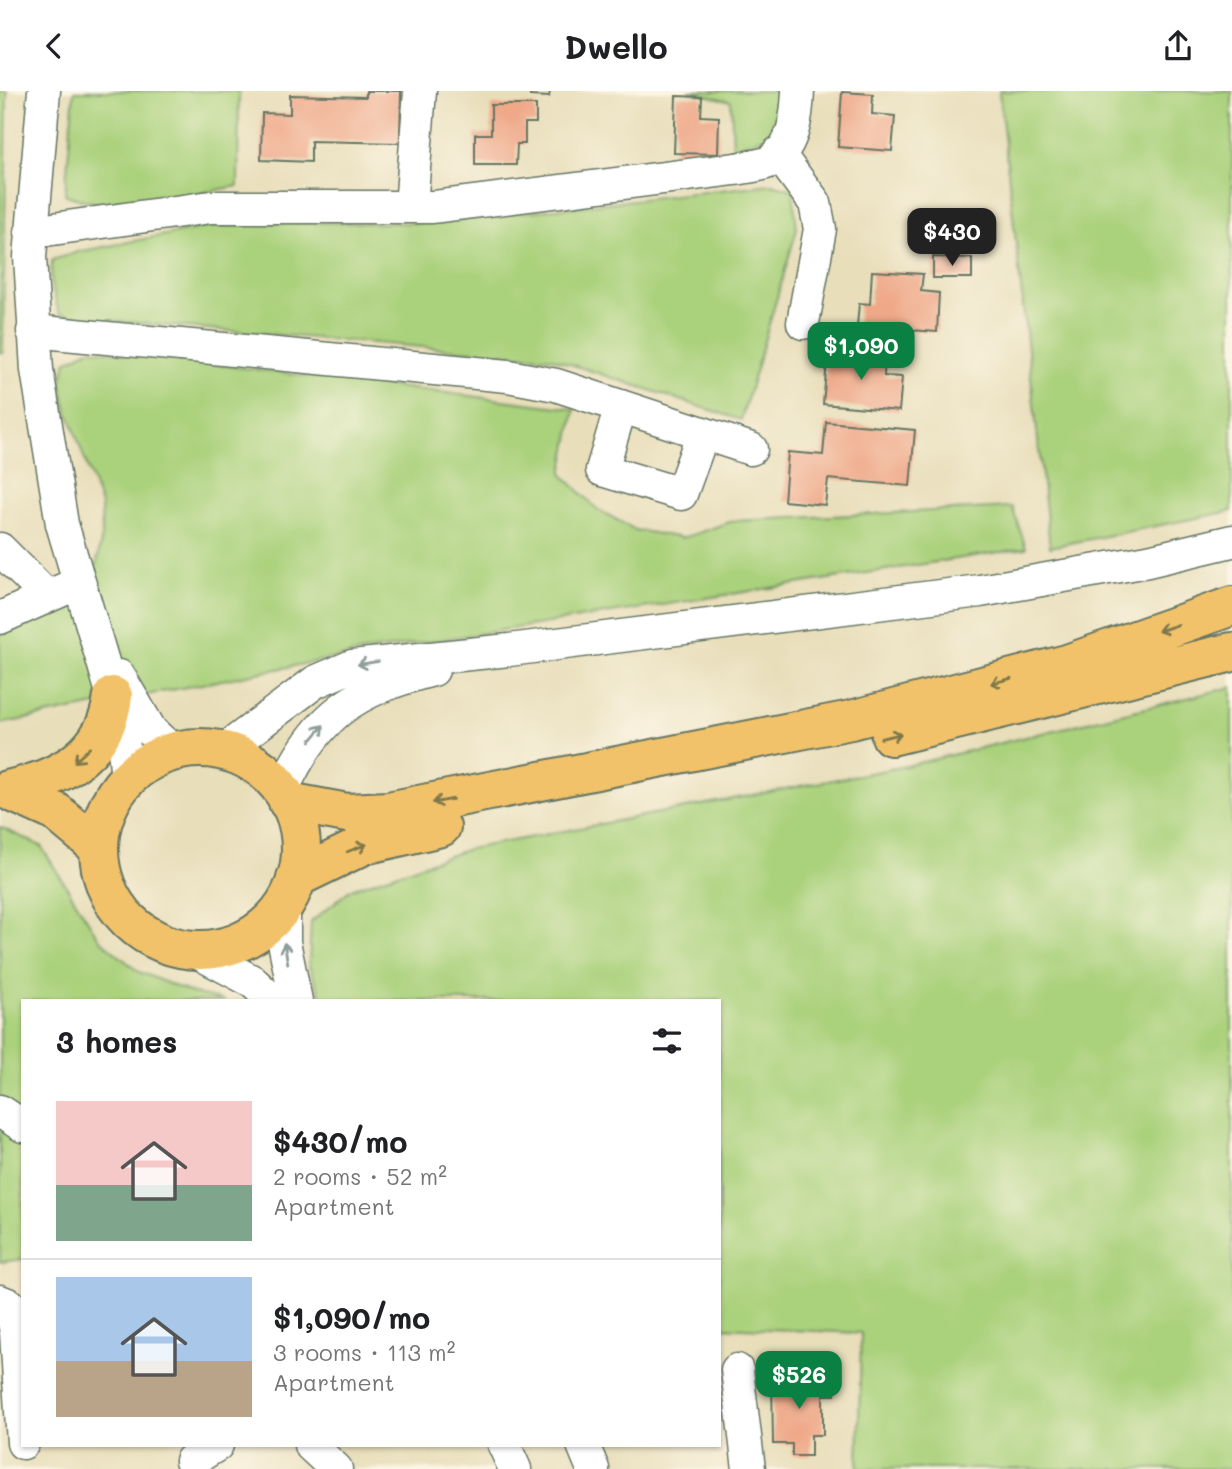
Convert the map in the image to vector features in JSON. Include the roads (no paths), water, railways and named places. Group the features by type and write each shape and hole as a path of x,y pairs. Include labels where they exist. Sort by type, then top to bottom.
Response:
{"highway":[{"path":"290,891 300,839 285,797 256,766 223,751 199,748 154,759 124,783 107,809 99,848 103,878 125,917 155,939 191,949 218,947 244,939 266,924 290,891 338,855 394,837 994,713 1232,606"},
{"path":"285,797 347,813 388,811 1072,677 1232,652"},
{"path":"4,790 50,779 86,753 106,725 113,696"},
{"path":"4,790 124,783"},
{"path":"4,790 56,812 99,848"}],"street":[{"path":"44,91 32,232 33,331 37,370 62,524 97,638 123,738 124,783"},
{"path":"411,207 420,91"},
{"path":"32,232 211,207 411,207 736,169 770,161 789,143 797,111 798,91"},
{"path":"779,153 815,203 820,229 803,323"},
{"path":"33,331 508,376 556,385 751,449"},
{"path":"621,406 602,470 681,494 703,433"},
{"path":"223,751 247,736 291,699 333,672 372,662 509,650 980,591 1226,543"},
{"path":"0,549 47,596"},
{"path":"0,618 78,583"},
{"path":"97,638 151,731 174,752"},
{"path":"285,797 301,753 337,710 368,691 409,676 509,650"},
{"path":"290,891 284,942 296,999"},
{"path":"191,949 252,981 271,999"},
{"path":"0,1111 21,1125"},
{"path":"0,1301 10,1305 16,1332 21,1412"},
{"path":"737,1370 749,1469"},
{"path":"24,1447 28,1469"},
{"path":"505,1447 515,1469"},
{"path":"584,1447 593,1469"}]}
